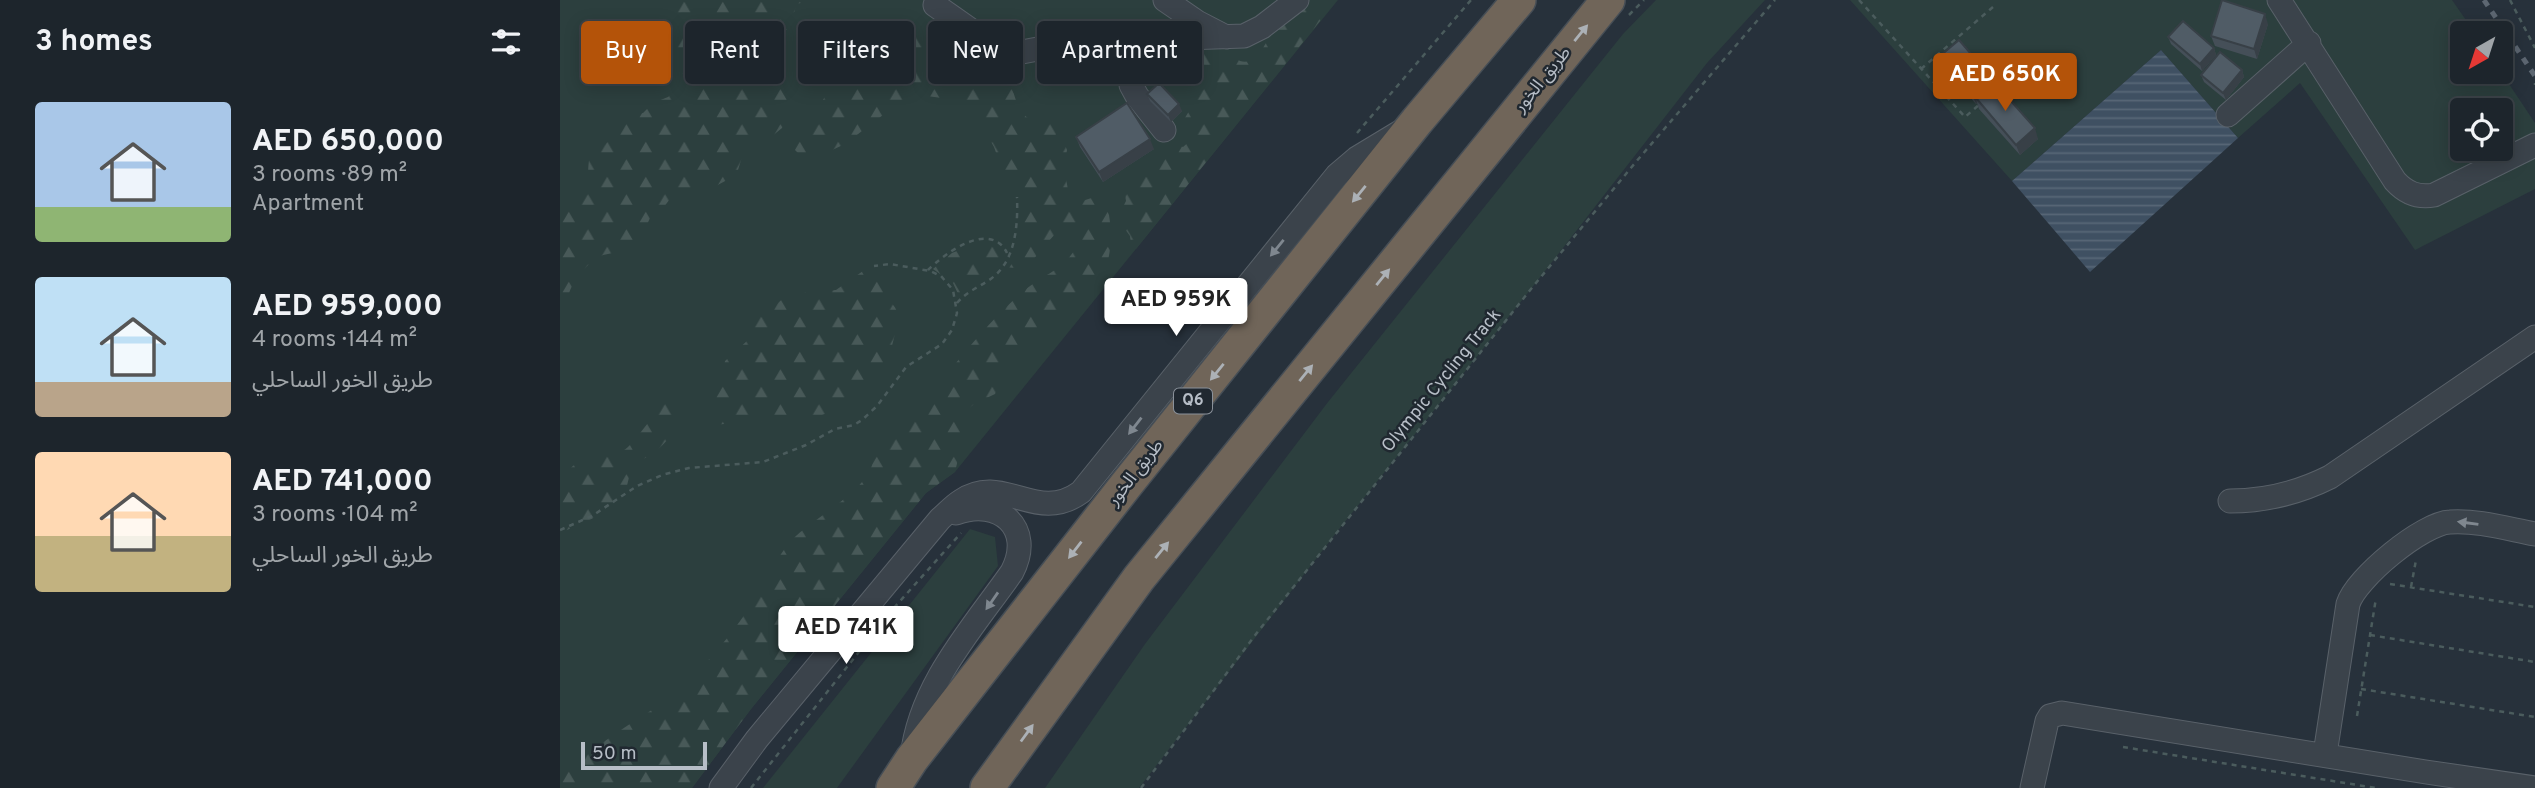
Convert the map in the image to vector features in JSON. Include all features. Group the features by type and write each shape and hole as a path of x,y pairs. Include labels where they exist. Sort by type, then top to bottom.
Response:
{"highway":[{"name":"طريق الخور","path":"892,788 1126,485 1417,121 1519,0"},
{"name":"طريق الخور","path":"987,788 1139,578 1608,0"}],"street":[{"path":"1158,0 1166,21"},
{"path":"1165,0 1197,22 1229,38"},
{"path":"1202,38 1244,36 1262,27 1297,0"},
{"path":"2279,0 2395,181 2413,194 2427,197 2441,193 2535,145"},
{"path":"935,5 982,38 1009,51 1037,49"},
{"path":"2228,115 2309,43"},
{"path":"1131,84 1137,96 1164,130"},
{"path":"721,788 757,739 940,519 960,501 987,492 1008,494 1030,502 1050,505 1066,502 1081,492 1337,175 1357,158 1417,121"},
{"path":"2230,501 2282,496 2330,477 2535,337"},
{"path":"912,759 918,722 930,691 1012,572 1019,555 1016,528 997,512 980,508 961,511 940,519"},
{"path":"2325,754 2348,604 2366,576 2411,540 2440,523 2459,522 2535,534"},
{"path":"2032,788 2047,721 2056,713 2535,788"}],"path":[{"path":"1351,140 1471,0"},
{"name":"Olympic Cycling Track","path":"1141,788 1256,634 1531,289 1775,0"},
{"path":"1859,0 1965,117 1985,100"},
{"path":"2510,0 2535,48"},
{"path":"1921,69 1993,7"},
{"path":"1995,91 2035,55"},
{"path":"957,303 971,289 995,276 1007,262 1007,254 1015,234 1017,197"},
{"path":"928,271 948,252 979,240 997,243 1007,254"},
{"path":"560,530 592,516 638,486 662,475 698,467 763,462 806,445 835,429 854,425 877,406 906,367 942,344 954,324 957,303 954,292 941,276 890,264 874,265"},
{"path":"751,788 893,609 960,533 968,528"},
{"path":"2412,587 2417,552"},
{"path":"2389,584 2535,607"},
{"path":"2357,716 2376,595"},
{"path":"2370,635 2535,662"},
{"path":"2361,689 2535,717"},
{"path":"2123,747 2376,788"}],"green space":[{"path":"560,0 1338,0 955,472 926,493 751,709 692,788 560,788"},
{"path":"680,0 835,0 825,11 804,2 797,4 791,24 784,35 784,21 685,21 685,74 677,73 671,68 671,21 662,21"},
{"path":"1306,0 1337,0 1136,249 1125,229 1127,220 1122,209 1126,201 1124,188 1152,171 1170,145 1183,147 1191,140 1191,133 1183,122 1202,84 1202,48 1223,48 1240,61 1246,62 1258,56 1270,38"},
{"path":"1656,0 1765,0 1707,63 1340,528 1139,788 1045,788 1145,644 1328,402 1623,34"},
{"path":"1850,0 2452,0 2467,21 2450,21 2450,84 2509,84 2535,123 2535,189 2415,250 2300,83 2238,138 2161,50 2012,181"},
{"path":"930,15 940,21 928,21 928,84 1011,84 1018,106 1027,117 1034,121 1038,118 1050,118 1056,127 1056,139 1065,145 1067,150 1064,167 1068,190 1082,201 1098,196 1109,215 1110,246 1105,269 1046,328 1040,338 1013,357 995,394 974,404 965,412 969,429 962,442 955,472 926,493 751,709 692,788 560,788 560,758 583,753 597,746 662,703 694,676 743,617 778,558 792,540 863,481 873,459 1004,309 1025,290 1065,262 1078,244 1080,229 1068,225 1026,264 1006,267 1022,230 1025,209 1023,197 1007,183 994,147 982,126 949,99 927,96 900,102 845,144 813,159 808,160 793,148 793,140 800,127 834,84 914,84 914,26"},
{"path":"711,84 754,84 761,90 769,91 782,84 790,92 790,115 782,128 771,137 751,144 742,157 738,170 727,180 714,187 673,195 660,212 650,218 631,248 598,257 574,283 565,306 560,311 560,186 574,195 584,196 593,147 605,145 610,130 624,110 635,114 643,113 653,103 668,97 680,86 689,85 702,89"},
{"path":"977,243 999,249 1003,252 1003,261 959,296 953,283 933,269 952,253"},
{"path":"880,270 890,284 890,302 898,314 898,323 888,359 868,386 853,396 838,400 827,413 812,419 772,425 741,415 724,424 713,425 710,421 711,398 721,384 725,361 747,341 757,308 771,309 787,295 836,290 863,271"},
{"path":"675,396 681,410 673,433 662,446 633,467 626,489 618,500 595,517 560,533 560,477 581,461 623,451"},
{"path":"970,529 995,537 998,566 837,788 763,788"}],"water":[{"path":"2161,50 2238,138 2090,272 2012,181"}],"building":[{"path":"2222,0 2265,14 2254,49 2211,36"},
{"path":"2183,21 2214,48 2200,64 2168,37"},
{"path":"1959,40 1991,77 1972,94 1940,56"},
{"path":"2220,52 2242,70 2223,93 2201,75"},
{"path":"1994,82 2035,128 2016,145 1976,98"},
{"path":"1160,84 1179,104 1168,115 1147,94"},
{"path":"1127,103 1150,139 1099,172 1076,137"}],"railway":[{"path":"2484,0 2535,76"}]}
